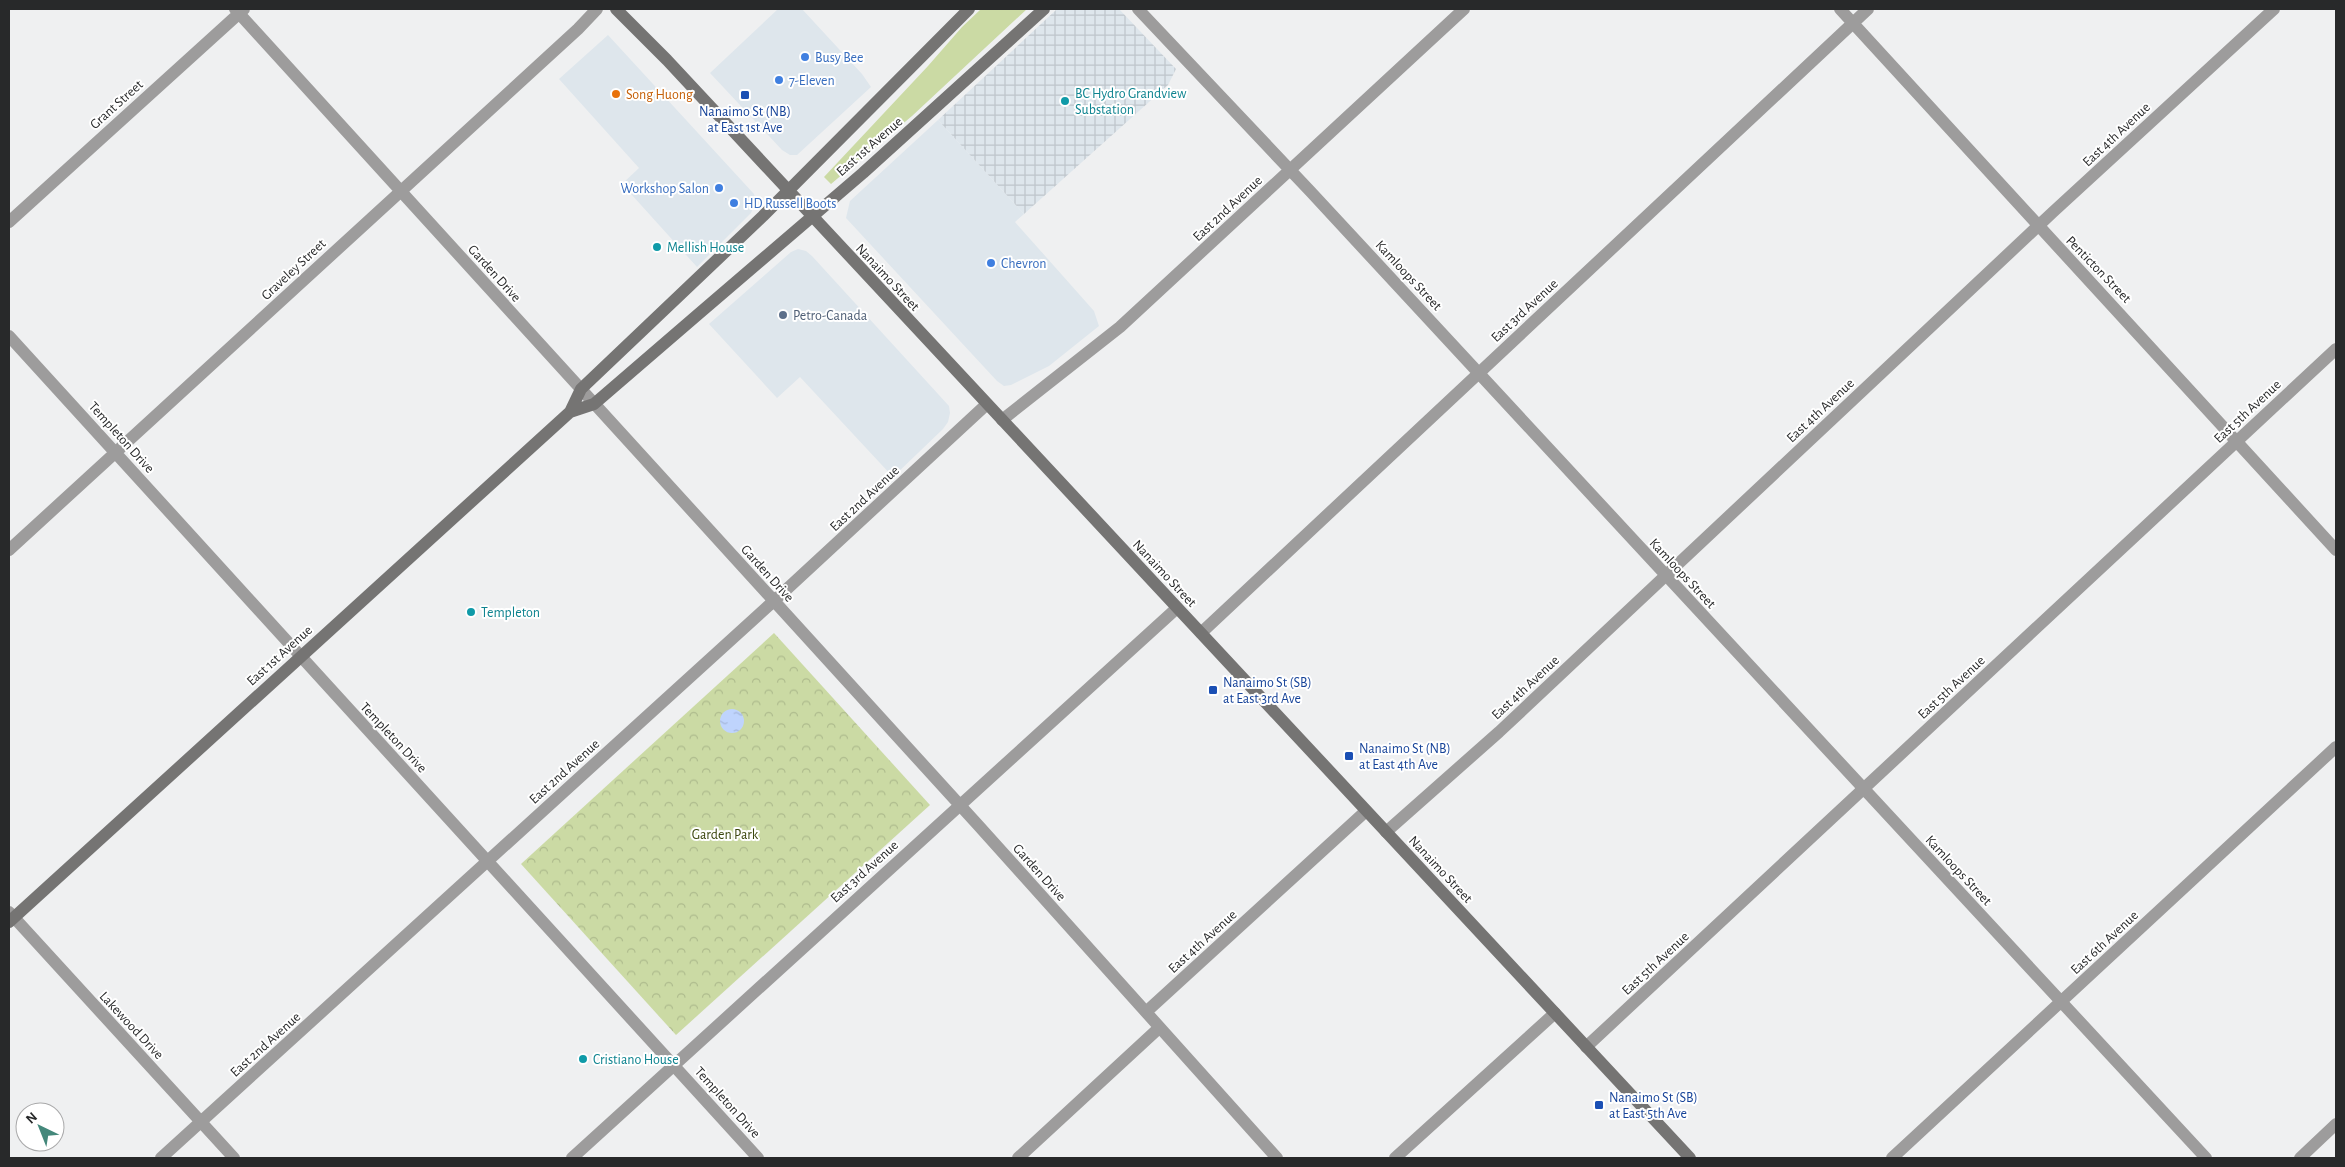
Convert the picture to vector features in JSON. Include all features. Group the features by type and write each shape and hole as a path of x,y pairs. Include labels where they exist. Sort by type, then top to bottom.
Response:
{"main road":[{"name":"Nanaimo Street","path":"616,9 667,60 1690,1158"},
{"name":"East 1st Avenue","path":"570,412 580,389 788,190 969,9"},
{"name":"East 1st Avenue","path":"10,917 570,412 594,404 913,128 1044,9"}],"street":[{"name":"Graveley Street","path":"9,550 578,29 596,9"},
{"name":"Kamloops Street","path":"1138,9 1290,170 2206,1158"},
{"name":"East 2nd Avenue","path":"1002,420 1120,327 1464,9"},
{"name":"Penticton Street","path":"1840,9 2336,550"},
{"name":"East 3rd Avenue","path":"1200,633 1868,9"},
{"name":"East 4th Avenue","path":"1386,832 1499,732 2038,227 2274,9"},
{"name":"Garden Drive","path":"239,10 400,191 1277,1158"},
{"name":"Grant Street","path":"9,222 239,10"},
{"name":"Templeton Drive","path":"9,336 401,765 486,862 758,1158"},
{"name":"East 5th Avenue","path":"1586,1047 2336,348"},
{"name":"East 2nd Avenue","path":"161,1158 987,404"},
{"name":"East 3rd Avenue","path":"572,1158 1177,608"},
{"name":"East 6th Avenue","path":"1892,1158 2336,747"},
{"name":"East 4th Avenue","path":"1146,1012 1366,811"},
{"name":"Lakewood Drive","path":"10,917 234,1158"},
{"path":"1395,1158 1555,1013"},
{"path":"1018,1158 1159,1028"},
{"path":"2300,1158 2336,1124"}],"shaded area":[{"path":"778,9 802,9 862,74 871,87 797,155 790,155 782,150 710,73"},
{"path":"1057,9 1119,9 1176,69 1168,85 1024,214 938,120"},
{"path":"608,35 754,194 756,201 751,213 697,267 622,184 639,168 559,79"},
{"path":"938,120 1024,214 1015,222 1094,311 1099,326 1049,366 1011,385 1004,386 997,381 846,218 850,201"},
{"path":"798,249 806,251 812,256 949,406 948,422 943,429 893,477 800,377 777,398 709,324 791,252"}],"green space":[{"path":"981,9 1027,9 912,116 831,184 824,177 962,27"},
{"name":"Garden Park","path":"774,633 930,805 676,1035 521,864"}],"water":[{"path":"732,709 737,710 743,716 743,726 737,732 732,733 727,732 721,726 720,721 721,716 727,710"}],"place":[{"name":"Busy Bee","path":"805,57"},
{"name":"7-Eleven","path":"779,80"},
{"name":"Song Huong","path":"616,94"},
{"name":"Nanaimo St (NB) at East 1st Ave","path":"745,95"},
{"name":"BC Hydro Grandview Substation","path":"1065,101"},
{"name":"Workshop Salon","path":"719,188"},
{"name":"HD Russell Boots","path":"734,203"},
{"name":"Mellish House","path":"657,247"},
{"name":"Chevron","path":"991,263"},
{"name":"Petro-Canada","path":"783,315"},
{"name":"Templeton","path":"471,612"},
{"name":"Nanaimo St (SB) at East 3rd Ave","path":"1213,690"},
{"name":"Nanaimo St (NB) at East 4th Ave","path":"1349,756"},
{"name":"Cristiano House","path":"583,1059"},
{"name":"Nanaimo St (SB) at East 5th Ave","path":"1599,1105"}]}
